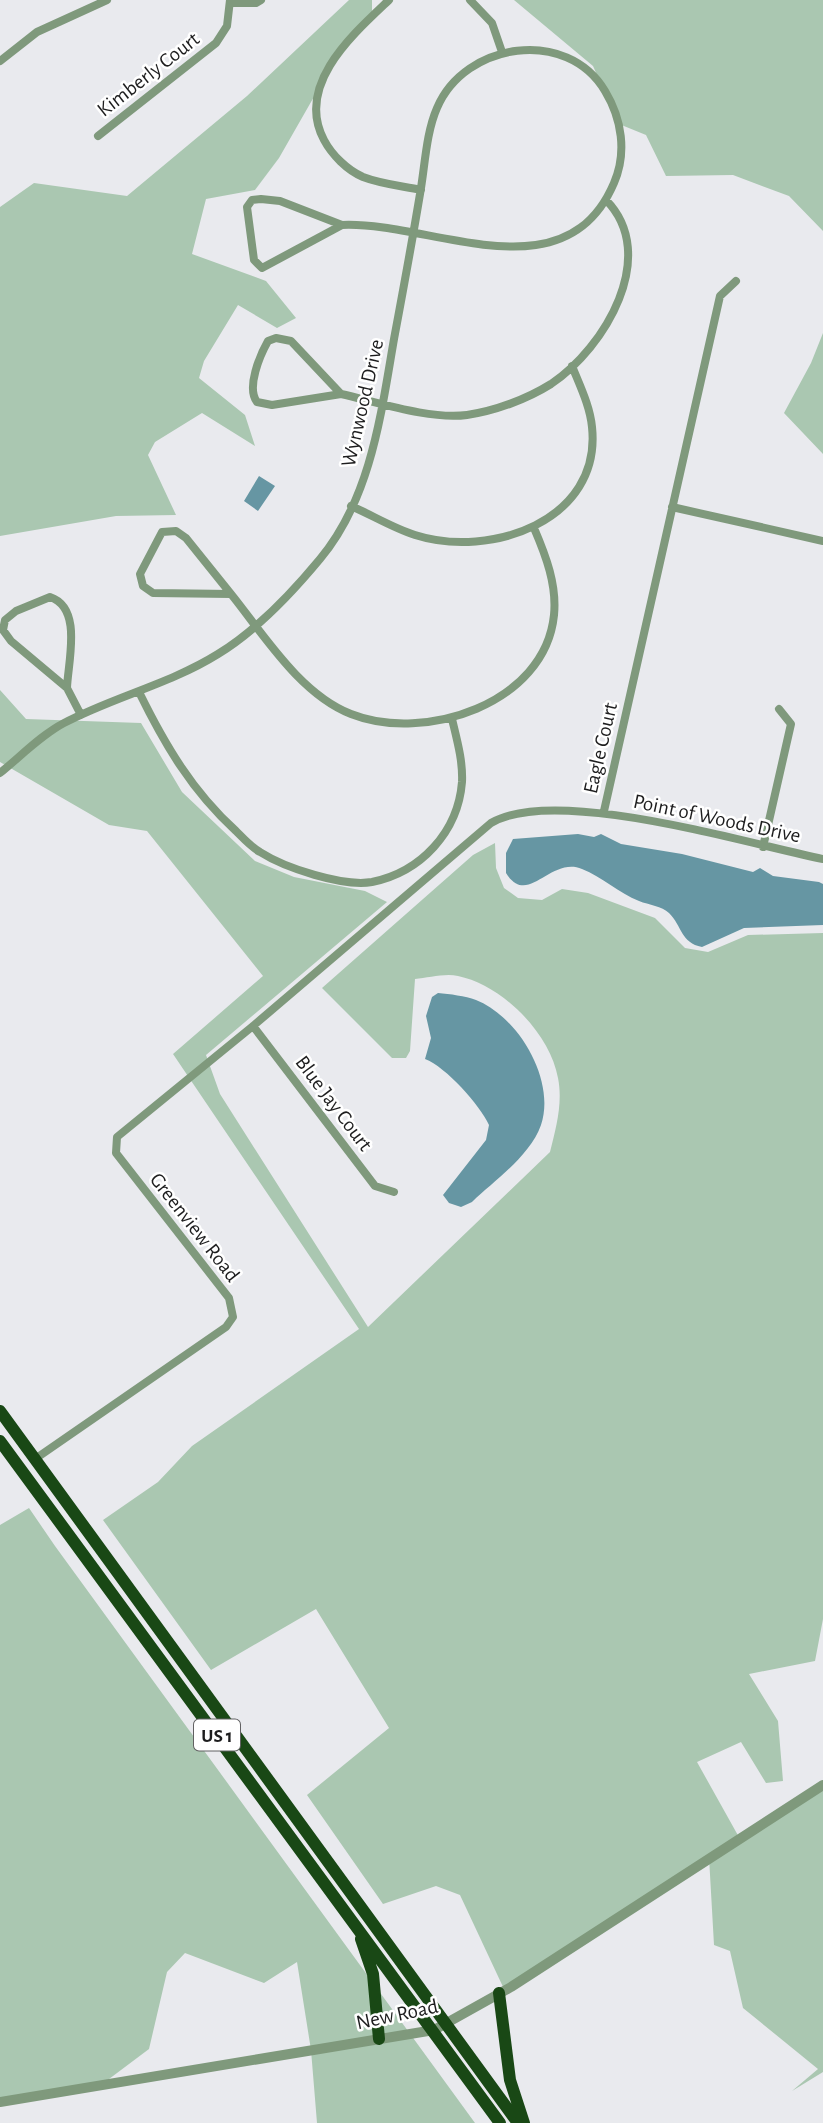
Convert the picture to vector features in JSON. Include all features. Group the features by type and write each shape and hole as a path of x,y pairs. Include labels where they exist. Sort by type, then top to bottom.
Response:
{"highway":[{"name":"US 1","path":"0,1411 440,2027 500,2123"},
{"name":"US 1","path":"0,1441 350,1916 518,2123"},
{"path":"350,1916 365,1945 373,1974 379,2039"},
{"path":"499,1993 510,2080 524,2123"}],"street":[{"path":"0,61 37,32 107,0"},
{"path":"230,2 256,4 261,0"},
{"path":"389,0 325,70 314,102 316,121 330,151 351,170 372,180 421,190"},
{"path":"470,0 492,23 502,52"},
{"name":"Kimberly Court","path":"98,136 216,43 227,26 230,2"},
{"name":"Wynwood Drive","path":"0,773 60,725 219,654 256,624 321,558 351,506 368,467 383,404 413,233 433,121 444,94 473,65 502,52 536,50 568,58 589,72 607,93 619,124 621,161 606,200 583,226 555,241 536,246 479,245 413,233"},
{"path":"342,225 262,268 254,260 247,206 256,199 280,201 342,225 361,224 413,233"},
{"path":"341,394 291,341 284,338 268,341 252,390 257,402 272,405 341,394 383,404 465,415 513,403 549,385 572,366 604,328 622,286 629,261 628,236 624,224 606,200"},
{"name":"Eagle Court","path":"253,1026 504,815 562,810 604,811 719,296 736,281"},
{"path":"351,506 416,535 441,539 484,541 534,528 574,498 583,484 590,455 592,428 572,366"},
{"path":"672,507 823,541"},
{"path":"231,594 153,593 144,586 139,574 162,532 176,531 186,538 306,683 351,714 400,723 452,719 491,702 525,675 545,648 554,618 555,593 544,551 534,528"},
{"path":"67,688 70,622 67,608 50,597 16,611 5,620 3,630 12,641 67,688 81,715"},
{"path":"139,692 164,743 189,782 219,816 259,852 323,877 347,881 372,882 413,866 441,840 458,806 462,782 461,760 452,719"},
{"path":"763,847 791,724 779,709"},
{"name":"Point of Woods Drive","path":"604,811 823,859"},
{"name":"Blue Jay Court","path":"253,1026 374,1186 394,1192"},
{"name":"Greenview Road","path":"35,1459 230,1323 233,1317 229,1298 116,1153 116,1144 122,1131 253,1026"},
{"name":"New Road","path":"0,2102 440,2027 499,1993 823,1785"}],"green space":[{"path":"349,0 372,0 372,14 324,69 319,88 279,158 255,190 206,199 192,254 266,281 296,318 277,328 238,305 204,361 199,378 245,415 255,446 202,413 155,442 148,455 176,515 116,516 0,536 0,207 34,183 127,196 247,96"},
{"path":"514,0 823,0 823,231 789,196 733,175 666,176 646,135 619,124 593,66"},
{"path":"823,333 823,454 784,413 811,363"},
{"path":"0,690 26,719 141,723 182,792 255,861 294,877 365,891 387,902 206,1055 220,1094 368,1327 550,1152 560,1097 558,1078 545,1044 522,1014 507,1000 475,981 458,976 442,975 415,979 410,1051 406,1058 392,1058 322,988 473,855 495,843 496,868 504,888 518,898 542,900 562,889 588,893 655,918 685,948 708,952 748,935 823,933 823,1619 815,1661 749,1674 778,1721 783,1781 766,1783 741,1742 697,1762 740,1839 823,1786 823,2072 792,2091 818,2069 743,2008 730,1951 714,1945 709,1857 504,1989 460,1895 436,1886 383,1904 307,1795 389,1728 316,1609 211,1670 103,1520 158,1482 192,1446 359,1329 173,1054 263,976 147,831 109,825 0,762"},
{"path":"29,1508 475,2123 317,2123 311,2050 297,1962 264,1983 185,1953 167,1972 149,2049 105,2082 0,2102 0,1525"}],"water":[{"path":"259,476 275,486 258,511 244,501"},
{"path":"578,834 594,837 601,834 621,844 682,854 753,872 760,868 773,876 819,882 823,884 823,925 744,928 702,947 686,938 666,911 632,898 582,869 560,869 531,884 523,885 514,882 506,873 506,853 513,839"},
{"path":"438,993 476,1000 492,1008 519,1035 530,1052 543,1089 541,1125 529,1147 472,1202 461,1207 449,1203 443,1195 486,1140 489,1125 461,1087 443,1070 425,1059 431,1038 426,1016 432,997"}]}
